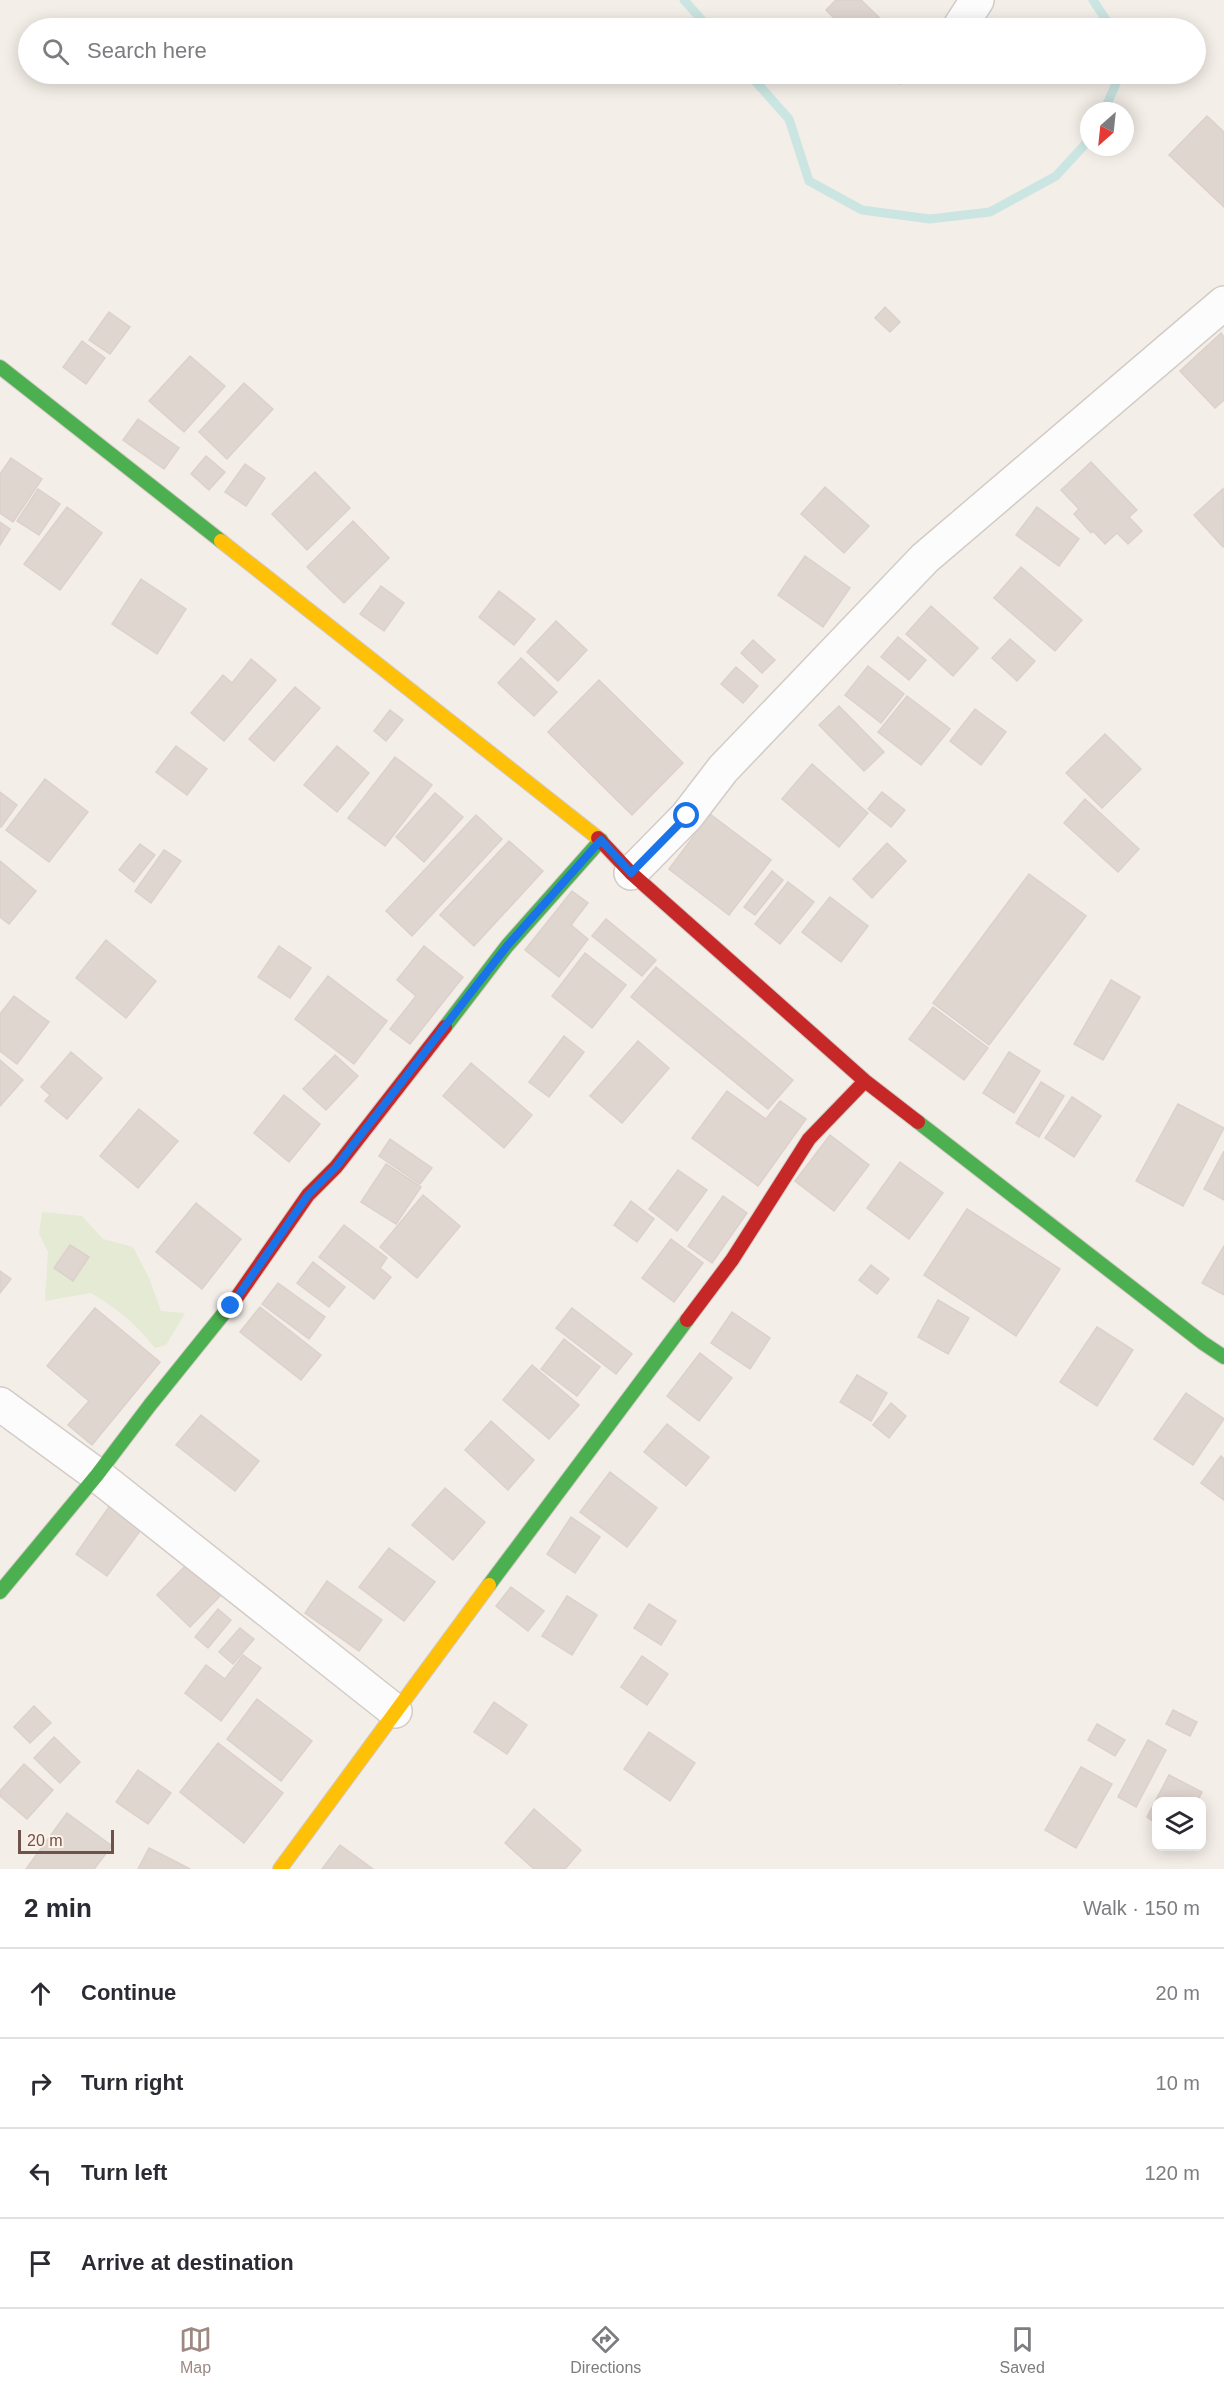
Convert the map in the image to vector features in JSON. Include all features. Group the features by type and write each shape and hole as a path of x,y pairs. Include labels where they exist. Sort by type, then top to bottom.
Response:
{"street":[{"path":"965,18 976,0"},
{"path":"631,873 687,816 723,769 925,558 1224,303"},
{"path":"0,367 601,840 631,873 865,1081 1224,1357"},
{"path":"0,1592 97,1475 150,1405 231,1306 308,1195 336,1167 507,946 601,840"},
{"path":"280,1869 395,1711 732,1260 809,1140 865,1081"},
{"path":"0,1404 97,1475 395,1711"}],"green space":[{"path":"42,1212 82,1216 103,1239 133,1247 149,1278 161,1311 185,1313 166,1345 155,1348 126,1318 91,1293 45,1301 48,1252 39,1234"}],"building":[{"path":"836,0 861,0 880,18 834,18 826,10"},
{"path":"1207,116 1224,132 1224,207 1169,155"},
{"path":"885,307 900,322 890,332 875,318"},
{"path":"109,312 130,327 110,354 89,340"},
{"path":"1221,333 1224,337 1224,400 1215,408 1180,371"},
{"path":"82,341 105,358 86,384 63,367"},
{"path":"190,356 225,386 184,432 149,401"},
{"path":"244,383 273,409 227,459 199,432"},
{"path":"138,419 179,448 164,469 123,440"},
{"path":"206,456 225,472 209,490 191,474"},
{"path":"11,458 42,479 13,522 0,513 0,474"},
{"path":"1091,462 1137,510 1129,517 1142,531 1128,544 1117,533 1105,544 1093,531 1091,533 1074,514 1079,509 1061,490"},
{"path":"245,464 265,478 246,506 225,492"},
{"path":"315,472 350,508 307,550 272,514"},
{"path":"825,487 869,526 844,553 801,514"},
{"path":"38,489 60,504 39,535 17,521"},
{"path":"1223,489 1224,546 1223,547 1194,515"},
{"path":"67,507 102,533 60,590 24,564"},
{"path":"1037,507 1079,539 1059,566 1016,535"},
{"path":"353,521 389,558 344,603 307,567"},
{"path":"0,522 10,529 0,545"},
{"path":"805,556 850,588 823,627 778,595"},
{"path":"1021,567 1082,620 1055,651 994,598"},
{"path":"141,579 186,609 157,654 112,624"},
{"path":"381,586 404,603 384,631 360,614"},
{"path":"499,591 535,619 514,645 479,617"},
{"path":"931,606 978,648 953,676 906,634"},
{"path":"556,621 587,650 558,681 527,652"},
{"path":"898,637 926,660 909,680 881,657"},
{"path":"1010,639 1035,661 1017,681 992,658"},
{"path":"753,640 775,660 762,673 741,653"},
{"path":"521,658 557,692 534,716 498,683"},
{"path":"251,659 276,680 224,741 191,713 223,675 232,683"},
{"path":"868,666 904,694 881,723 845,695"},
{"path":"736,667 758,686 743,703 721,684"},
{"path":"599,680 683,763 632,815 548,732"},
{"path":"295,687 320,708 274,761 249,739"},
{"path":"907,696 950,729 921,765 878,732"},
{"path":"839,706 884,752 864,771 819,725"},
{"path":"975,709 1006,732 981,765 950,741"},
{"path":"390,710 403,720 386,741 374,731"},
{"path":"1105,734 1141,769 1102,808 1066,773"},
{"path":"176,746 207,769 187,795 156,772"},
{"path":"337,746 369,773 337,812 304,785"},
{"path":"395,757 432,785 385,846 348,818"},
{"path":"812,764 868,813 839,847 782,799"},
{"path":"45,779 88,812 49,862 6,830"},
{"path":"0,792 17,805 1,827 0,826"},
{"path":"882,792 905,810 891,827 868,809"},
{"path":"435,793 463,817 424,862 396,837"},
{"path":"1085,799 1139,849 1118,872 1064,823"},
{"path":"710,814 771,860 729,915 669,869"},
{"path":"476,815 502,839 412,936 386,911"},
{"path":"509,841 543,871 474,946 440,915"},
{"path":"887,843 906,861 872,898 853,879"},
{"path":"140,844 155,855 134,882 119,870"},
{"path":"164,850 181,861 151,903 135,891"},
{"path":"0,861 36,891 9,924 0,917"},
{"path":"772,871 783,880 755,915 744,907"},
{"path":"1029,874 1086,916 989,1045 933,1003"},
{"path":"788,882 814,902 780,944 755,924"},
{"path":"572,891 588,903 571,925 588,939 559,977 525,950"},
{"path":"830,897 868,926 841,962 802,932"},
{"path":"606,919 656,960 642,976 592,936"},
{"path":"106,940 156,981 126,1018 76,978"},
{"path":"279,946 311,968 290,998 258,977"},
{"path":"424,946 463,977 410,1044 390,1029 416,996 397,980"},
{"path":"585,953 626,985 592,1028 552,996"},
{"path":"656,967 793,1080 768,1109 631,997"},
{"path":"328,976 387,1021 354,1064 295,1019"},
{"path":"1111,980 1140,997 1103,1060 1074,1044"},
{"path":"14,996 49,1022 17,1064 0,1051 0,1014"},
{"path":"933,1007 988,1048 964,1080 909,1039"},
{"path":"564,1036 584,1052 549,1097 529,1082"},
{"path":"638,1041 669,1068 622,1123 590,1096"},
{"path":"71,1052 102,1078 67,1119 45,1101 50,1095 41,1087"},
{"path":"1009,1052 1040,1071 1014,1113 983,1093"},
{"path":"335,1055 358,1076 326,1110 303,1089"},
{"path":"0,1060 23,1080 0,1106"},
{"path":"471,1063 532,1115 504,1148 443,1096"},
{"path":"1041,1082 1064,1096 1039,1137 1016,1123"},
{"path":"727,1091 766,1119 780,1101 806,1119 758,1186 692,1138"},
{"path":"284,1095 320,1124 289,1162 254,1133"},
{"path":"1072,1097 1101,1116 1074,1157 1045,1138"},
{"path":"1178,1104 1224,1128 1183,1206 1136,1181"},
{"path":"139,1109 178,1141 138,1188 100,1156"},
{"path":"830,1135 869,1165 834,1211 795,1181"},
{"path":"390,1139 432,1168 420,1184 379,1156"},
{"path":"1224,1151 1224,1200 1204,1189"},
{"path":"900,1162 943,1193 909,1239 867,1208"},
{"path":"386,1164 421,1187 396,1224 361,1202"},
{"path":"678,1170 707,1190 677,1231 649,1209"},
{"path":"423,1195 460,1226 417,1278 380,1247"},
{"path":"723,1196 747,1213 712,1263 688,1246"},
{"path":"631,1201 654,1219 637,1242 614,1225"},
{"path":"196,1203 241,1239 202,1289 156,1252"},
{"path":"967,1209 1060,1269 1016,1336 924,1275"},
{"path":"344,1225 387,1258 380,1268 391,1277 374,1299 319,1257"},
{"path":"671,1239 703,1263 674,1302 642,1278"},
{"path":"70,1245 89,1257 73,1281 54,1268"},
{"path":"1224,1246 1224,1295 1202,1283"},
{"path":"313,1262 345,1287 329,1307 297,1283"},
{"path":"871,1265 889,1279 877,1294 859,1280"},
{"path":"0,1271 11,1279 0,1293"},
{"path":"278,1283 325,1317 309,1339 262,1304"},
{"path":"938,1300 969,1318 948,1354 918,1337"},
{"path":"260,1307 321,1355 301,1380 240,1332"},
{"path":"95,1308 160,1362 92,1445 68,1425 89,1401 47,1366"},
{"path":"572,1308 632,1354 616,1374 556,1328"},
{"path":"732,1312 770,1338 750,1369 711,1343"},
{"path":"1097,1327 1133,1350 1097,1406 1060,1382"},
{"path":"564,1339 600,1367 577,1396 541,1369"},
{"path":"700,1353 732,1378 699,1421 667,1396"},
{"path":"532,1365 579,1405 549,1439 503,1400"},
{"path":"857,1375 887,1393 871,1421 840,1402"},
{"path":"1186,1393 1224,1419 1193,1465 1154,1439"},
{"path":"891,1403 906,1416 889,1438 873,1425"},
{"path":"201,1415 259,1461 235,1491 176,1445"},
{"path":"491,1421 534,1460 508,1490 465,1450"},
{"path":"667,1424 709,1457 686,1486 644,1452"},
{"path":"1221,1456 1224,1459 1224,1500 1201,1483"},
{"path":"610,1472 657,1508 627,1547 580,1512"},
{"path":"445,1488 485,1522 453,1560 412,1525"},
{"path":"111,1504 143,1527 107,1576 76,1554"},
{"path":"571,1517 600,1537 575,1573 547,1554"},
{"path":"389,1548 435,1582 404,1621 359,1587"},
{"path":"187,1564 220,1596 190,1627 157,1595"},
{"path":"327,1581 382,1620 359,1651 305,1613"},
{"path":"511,1587 544,1611 528,1631 496,1606"},
{"path":"567,1596 597,1615 572,1655 542,1636"},
{"path":"649,1604 676,1621 661,1645 634,1628"},
{"path":"218,1609 231,1620 208,1648 195,1637"},
{"path":"240,1628 254,1639 233,1664 219,1652"},
{"path":"243,1655 261,1668 221,1721 185,1693 206,1665 225,1679"},
{"path":"642,1656 668,1674 647,1705 621,1687"},
{"path":"257,1699 312,1741 281,1781 227,1739"},
{"path":"494,1702 527,1725 507,1754 474,1732"},
{"path":"34,1706 51,1723 30,1743 14,1727"},
{"path":"1173,1710 1197,1722 1190,1736 1166,1724"},
{"path":"1097,1724 1125,1740 1115,1756 1088,1740"},
{"path":"649,1732 695,1763 670,1801 624,1769"},
{"path":"54,1737 80,1762 60,1783 34,1758"},
{"path":"1148,1740 1166,1750 1136,1807 1118,1797"},
{"path":"218,1743 283,1793 244,1843 180,1792"},
{"path":"24,1764 53,1790 27,1819 0,1796 0,1791"},
{"path":"1081,1767 1112,1784 1076,1848 1045,1830"},
{"path":"138,1770 171,1793 148,1824 116,1802"},
{"path":"1169,1775 1202,1792 1200,1797 1157,1797"},
{"path":"1152,1807 1152,1820 1147,1817"},
{"path":"534,1809 581,1850 565,1869 534,1869 505,1843"},
{"path":"67,1813 112,1846 94,1869 26,1869"},
{"path":"340,1845 373,1869 322,1869"},
{"path":"149,1848 190,1869 138,1869"}],"waterway":[{"path":"684,0 700,18"},
{"path":"1093,0 1105,18"},
{"path":"758,84 789,119 809,181 862,210 930,219 990,212 1056,176 1080,150"},
{"path":"1108,102 1116,84"}],"traffic: fast":[{"path":"0,367 221,541"},
{"path":"445,1027 507,946 601,840"},
{"path":"918,1122 1224,1357"},
{"path":"0,1592 97,1475 237,1297"},
{"path":"489,1585 687,1320"}],"traffic: slow":[{"path":"221,541 598,838"},
{"path":"280,1869 489,1585"}],"traffic: jam":[{"path":"598,838 631,873 865,1081 918,1122"},
{"path":"237,1297 308,1195 336,1167 445,1027"},
{"path":"687,1320 732,1260 809,1139 865,1081"}],"route":[{"path":"231,1306 308,1195 336,1167 507,946 601,840 631,873 687,816"}]}
